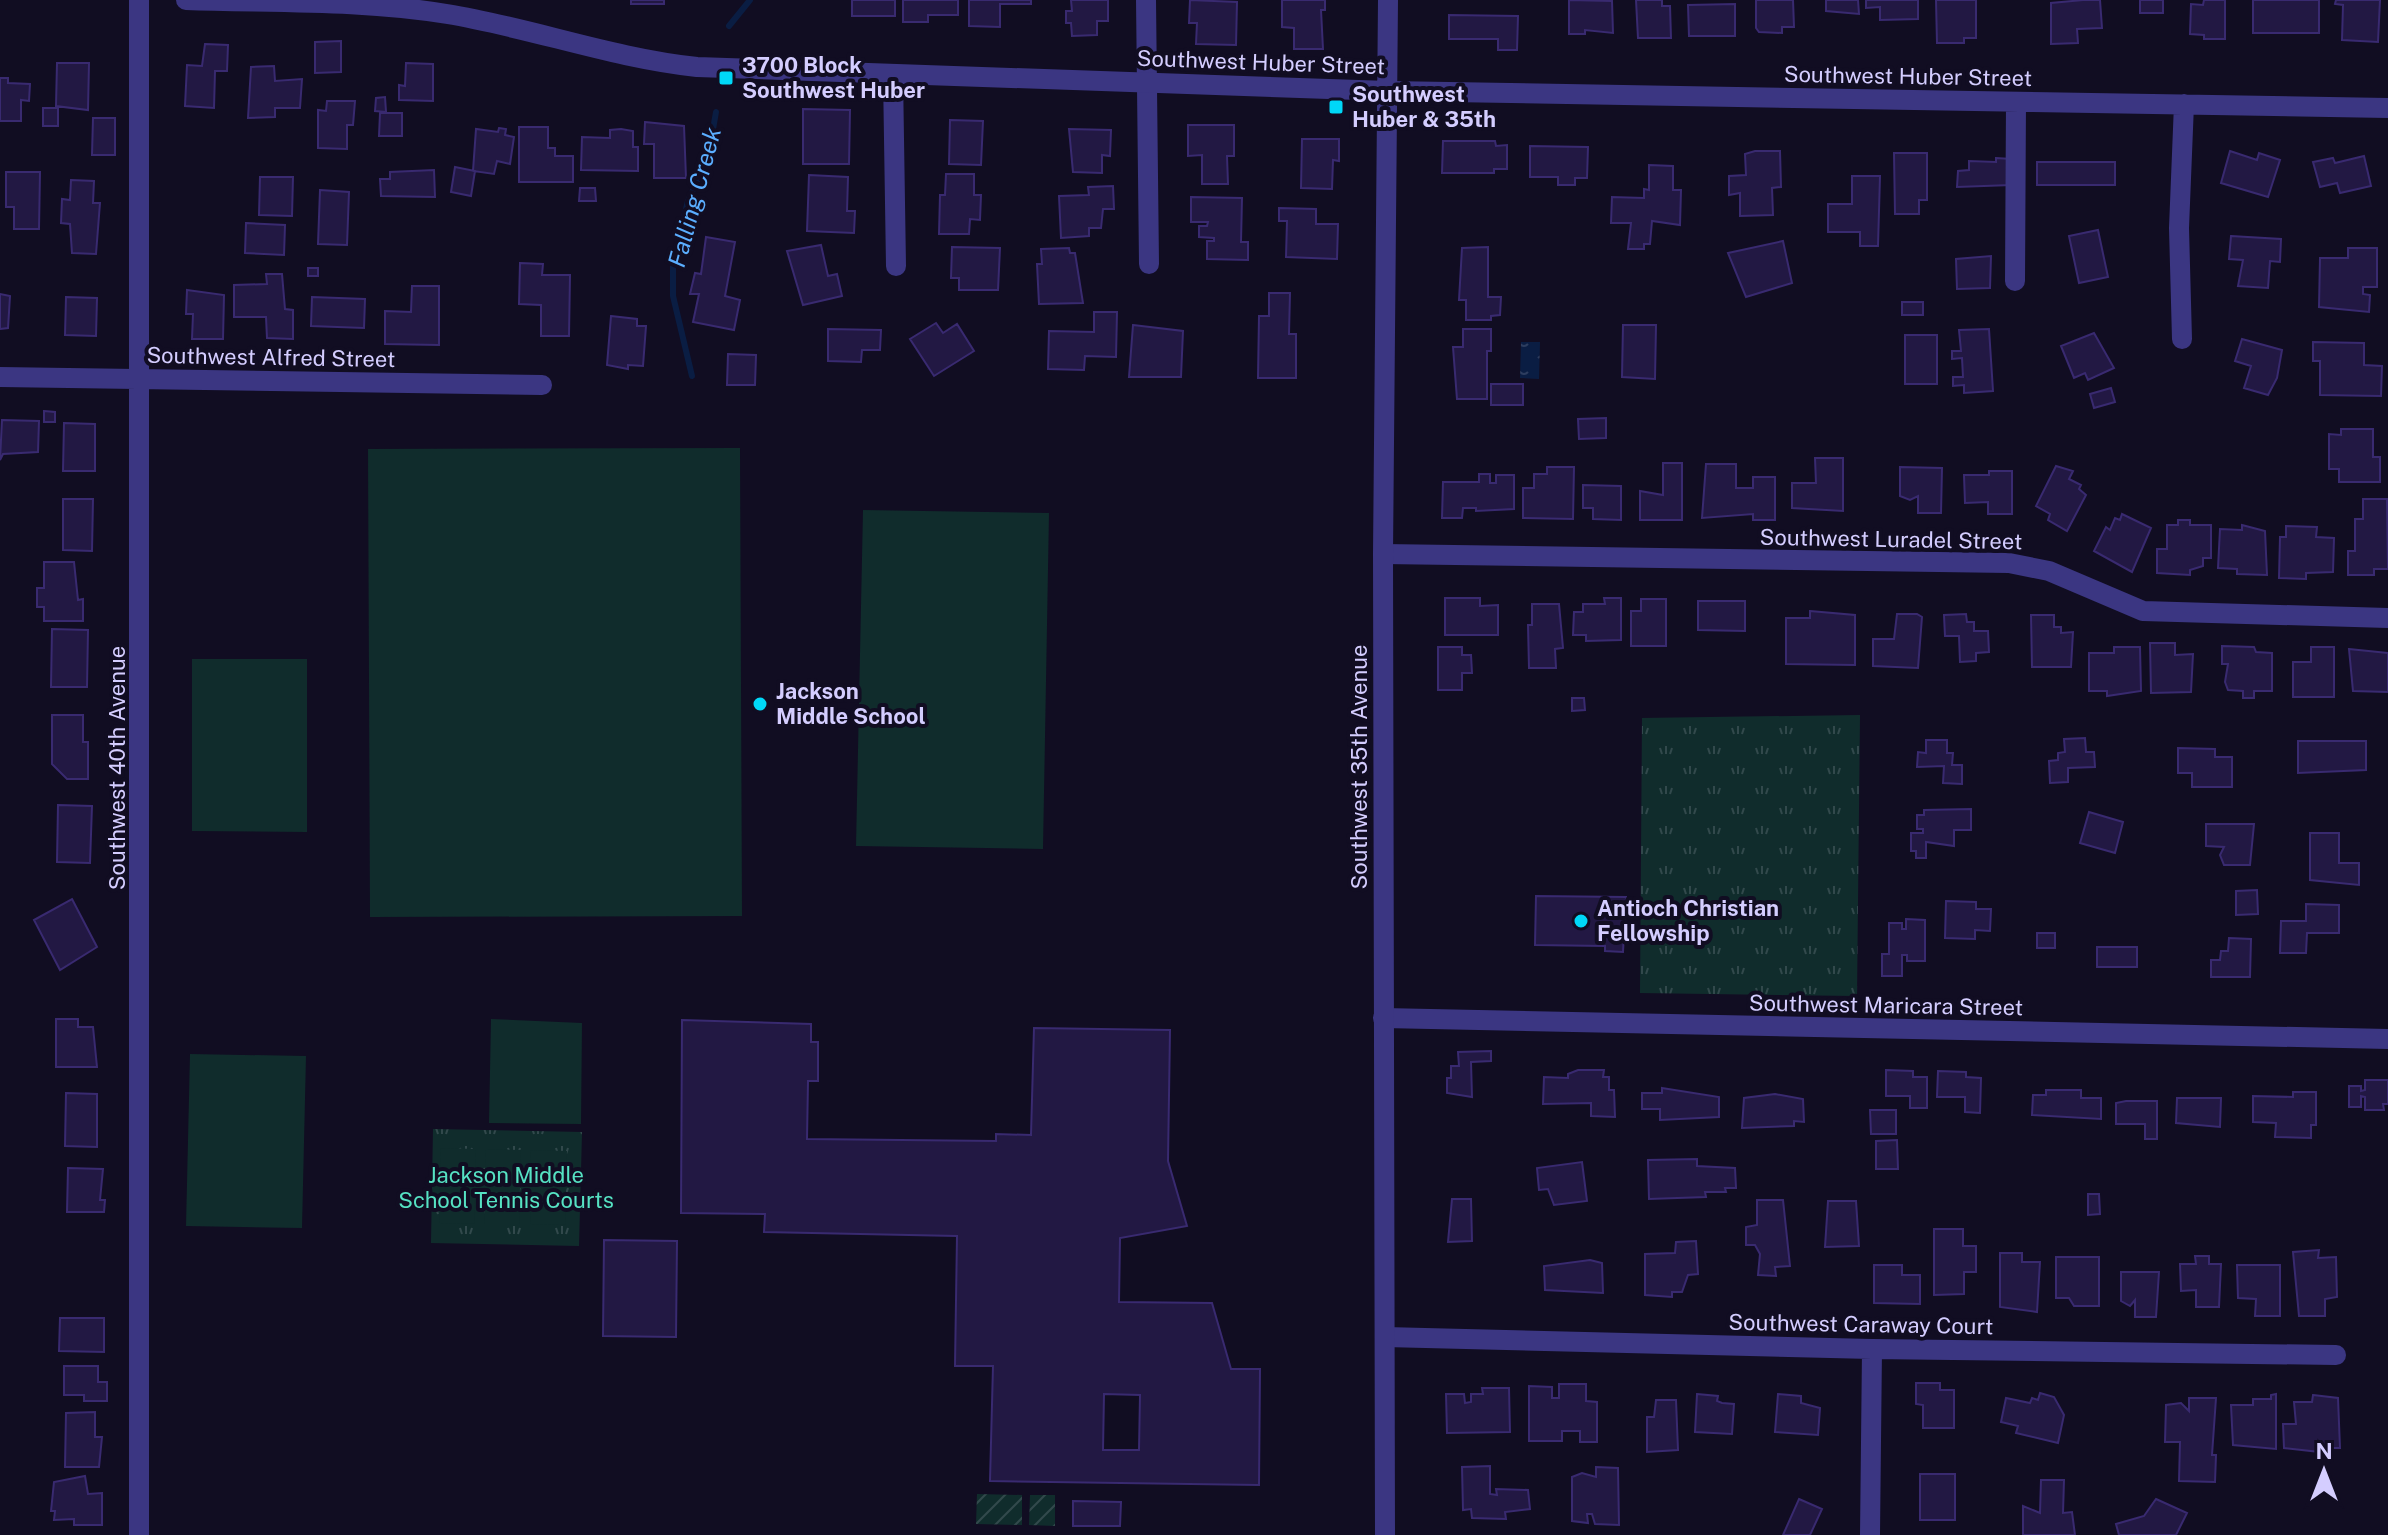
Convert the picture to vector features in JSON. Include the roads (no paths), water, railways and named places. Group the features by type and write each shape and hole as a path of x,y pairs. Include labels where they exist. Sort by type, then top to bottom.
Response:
{"street":[{"name":"Southwest 40th Avenue","path":"139,0 139,1535"},
{"name":"Southwest Huber Street","path":"186,0 389,7 480,21 662,64 893,75 1388,91 2388,108"},
{"path":"1146,0 1149,264"},
{"name":"Southwest 35th Avenue","path":"1385,1535 1383,554 1388,0"},
{"path":"893,75 896,266"},
{"path":"2015,281 2016,102"},
{"path":"2182,339 2179,228 2184,104"},
{"name":"Southwest Alfred Street","path":"0,377 542,385"},
{"name":"Southwest Luradel Street","path":"1383,554 2009,563 2039,567 2143,611 2388,618"},
{"name":"Southwest Maricara Street","path":"1383,1018 2388,1039"},
{"name":"Southwest Caraway Court","path":"1385,1337 1872,1349 2336,1355"},
{"path":"1870,1535 1872,1349"}],"water":[{"path":"1521,342 1540,342 1539,379 1520,378"}],"waterway":[{"name":"Falling Creek","path":"729,26 750,0"},
{"name":"Falling Creek","path":"692,376 673,296 673,262 688,201 708,158 716,112"}],"place":[{"name":"3700 Block Southwest Huber","path":"726,78"},
{"name":"Southwest Huber & 35th","path":"1336,107"},
{"name":"Jackson Middle School","path":"760,704"},
{"name":"Antioch Christian Fellowship","path":"1581,921"}],"park label":[{"name":"Jackson Middle School Tennis Courts","path":"506,1188"}]}
